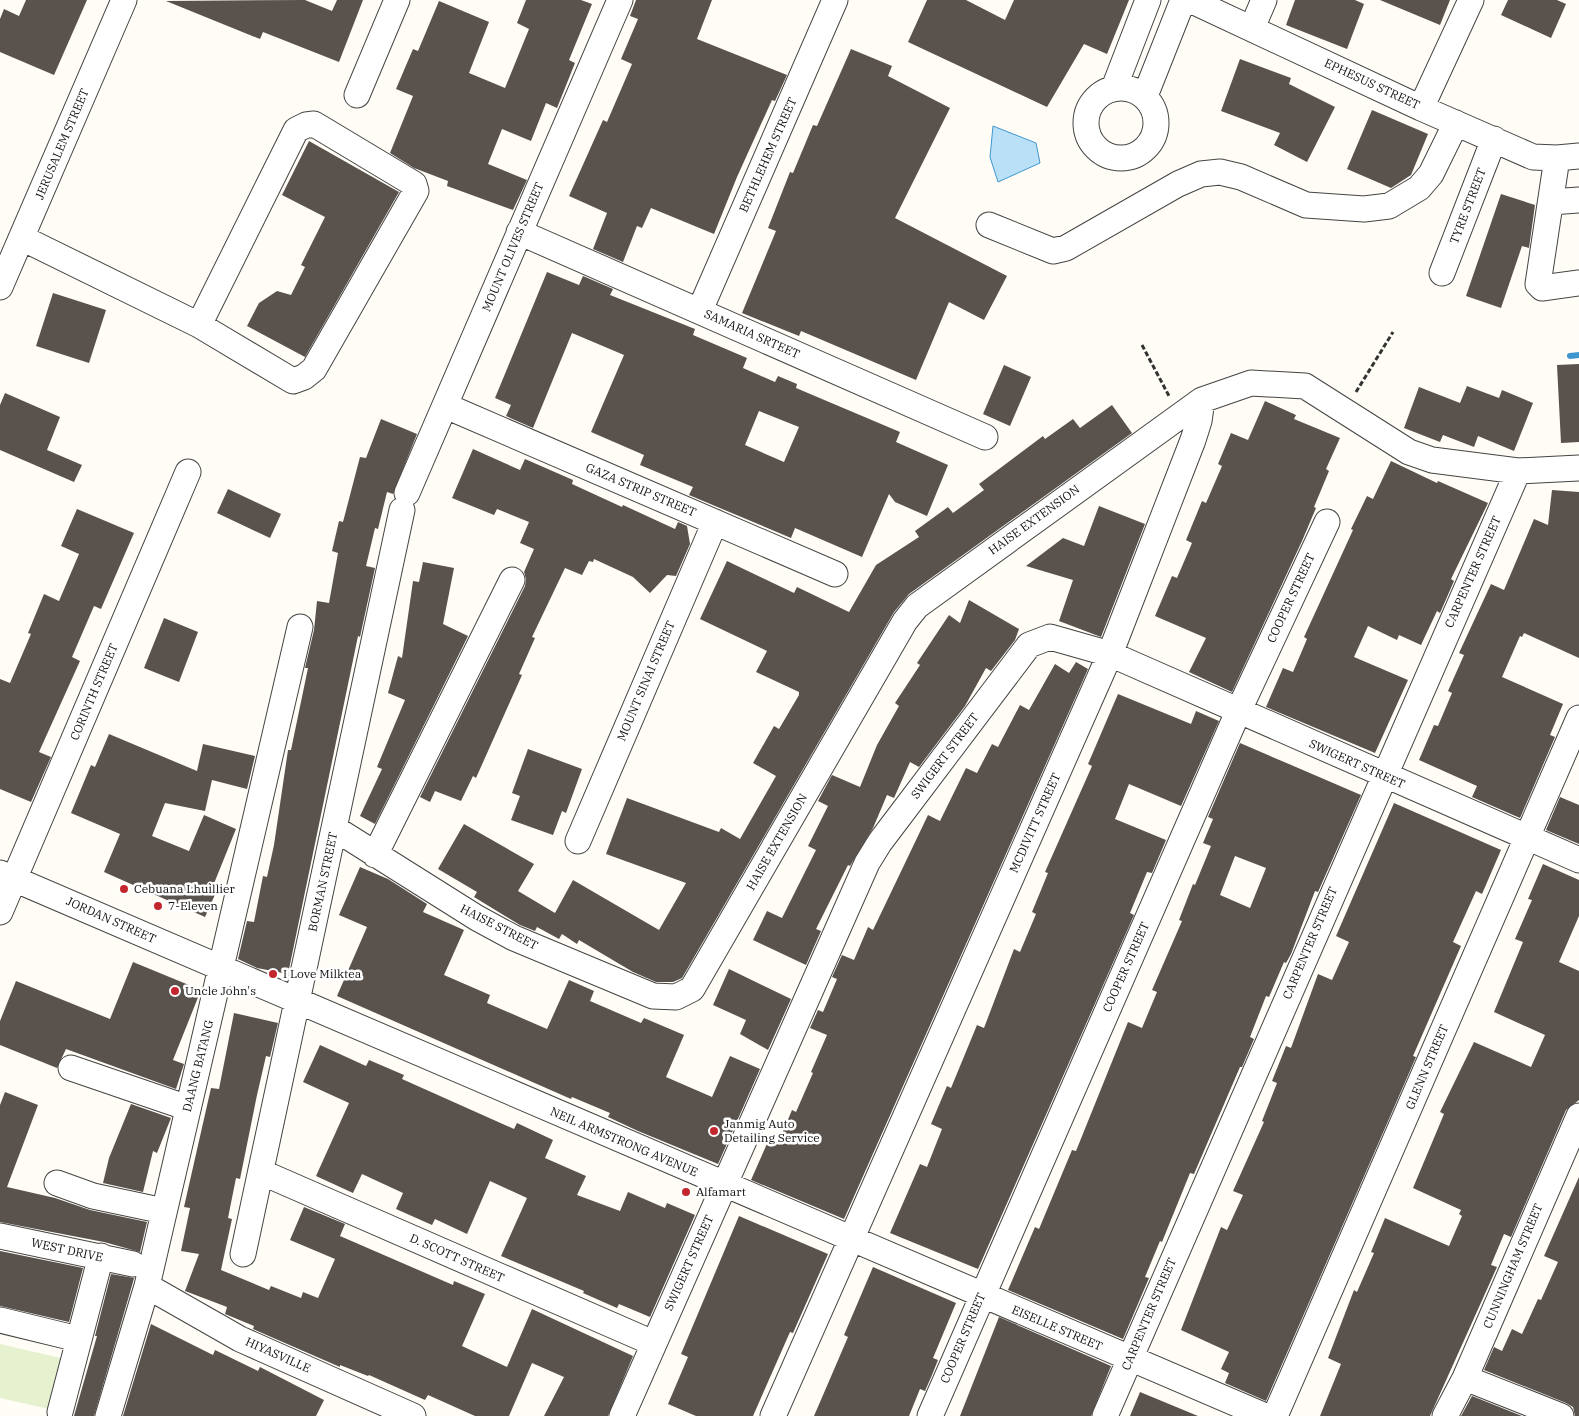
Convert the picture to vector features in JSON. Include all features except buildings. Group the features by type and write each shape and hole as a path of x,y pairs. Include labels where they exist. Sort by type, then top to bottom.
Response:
{"street":[{"name":"JERUSALEM STREET","path":"0,287 124,0"},
{"path":"357,95 397,0"},
{"name":"MOUNT OLIVES STREET","path":"404,502 620,0"},
{"name":"BETHLEHEM STREET","path":"700,310 835,0"},
{"path":"1114,88 1148,0"},
{"path":"1145,96 1183,0"},
{"name":"EPHESUS STREET","path":"1190,0 1421,108 1533,157 1568,157"},
{"path":"1252,28 1264,0"},
{"path":"1421,108 1471,0"},
{"path":"1114,88 1136,90 1145,96 1156,116 1157,127 1154,138 1139,154 1129,158 1112,158 1098,150 1086,131 1086,120 1095,99 1114,88"},
{"path":"989,225 1053,251 1066,248 1178,184 1202,174 1220,172 1241,177 1306,205 1364,209 1389,206 1419,188 1431,174 1456,123"},
{"path":"22,238 198,325 293,380 304,377 314,369 412,200 416,191 414,184 314,124 306,125 296,130 198,325"},
{"name":"TYRE STREET","path":"1442,273 1494,139"},
{"path":"1568,157 1551,202 1538,284 1542,288 1579,283"},
{"path":"1551,202 1579,200"},
{"name":"SAMARIA SRTEET","path":"519,232 985,437"},
{"name":"HAISE EXTENSION","path":"676,997 692,988 905,621 917,606 1202,400 1252,383 1305,386 1409,452 1432,460 1518,470 1579,468"},
{"name":"MCDIVITT STREET","path":"850,1239 1110,654 1199,421 1202,400"},
{"name":"GAZA STRIP STREET","path":"446,406 835,574"},
{"name":"CARPENTER STREET","path":"1105,1416 1383,775 1518,470"},
{"name":"CORINTH STREET","path":"0,912 7,876 188,472"},
{"name":"BORMAN STREET","path":"243,1254 404,502"},
{"name":"MOUNT SINAI STREET","path":"578,841 715,522"},
{"name":"COOPER STREET","path":"930,1416 1238,712 1327,522"},
{"path":"375,855 512,580"},
{"name":"DAANG BATANG","path":"108,1416 147,1286 222,970 300,627"},
{"name":"SWIGERT STREET","path":"622,1416 833,935 867,863 880,842 1028,646 1050,637 1110,654 1526,839 1579,860"},
{"name":"GLENN STREET","path":"1275,1416 1579,718"},
{"name":"HAISE STREET","path":"334,828 477,918 514,938 653,996 676,997"},
{"name":"JORDAN STREET","path":"7,876 222,970"},
{"name":"NEIL ARMSTRONG AVENUE","path":"222,970 850,1239"},
{"path":"71,1068 188,1108"},
{"name":"CUNNINGHAM STREET","path":"1446,1416 1465,1378 1579,1116"},
{"name":"D. SCOTT STREET","path":"261,1172 653,1343"},
{"path":"57,1183 93,1196 164,1211"},
{"name":"WEST DRIVE","path":"0,1236 133,1264"},
{"path":"773,1416 850,1239"},
{"name":"EISELLE STREET","path":"850,1239 1264,1416"},
{"path":"60,1412 101,1256"},
{"name":"HIYASVILLE","path":"147,1286 240,1339 413,1416"},
{"path":"0,1320 78,1338"},
{"path":"1465,1378 1561,1416"}],"path":[{"path":"1344,412 1393,332"},
{"path":"1142,345 1172,403 1202,400"}],"green space":[{"path":"0,1344 61,1358 49,1409 0,1398"}],"water":[{"path":"993,126 1036,143 1040,163 998,182 990,157"}],"waterway":[{"path":"1570,356 1579,355"}],"place":[{"name":"Cebuana Lhuillier","path":"124,889"},
{"name":"7-Eleven","path":"158,906"},
{"name":"I Love Milktea","path":"273,974"},
{"name":"Uncle John's","path":"175,991"},
{"name":"Janmig Auto Detailing Service","path":"714,1131"},
{"name":"Alfamart","path":"686,1192"}]}
